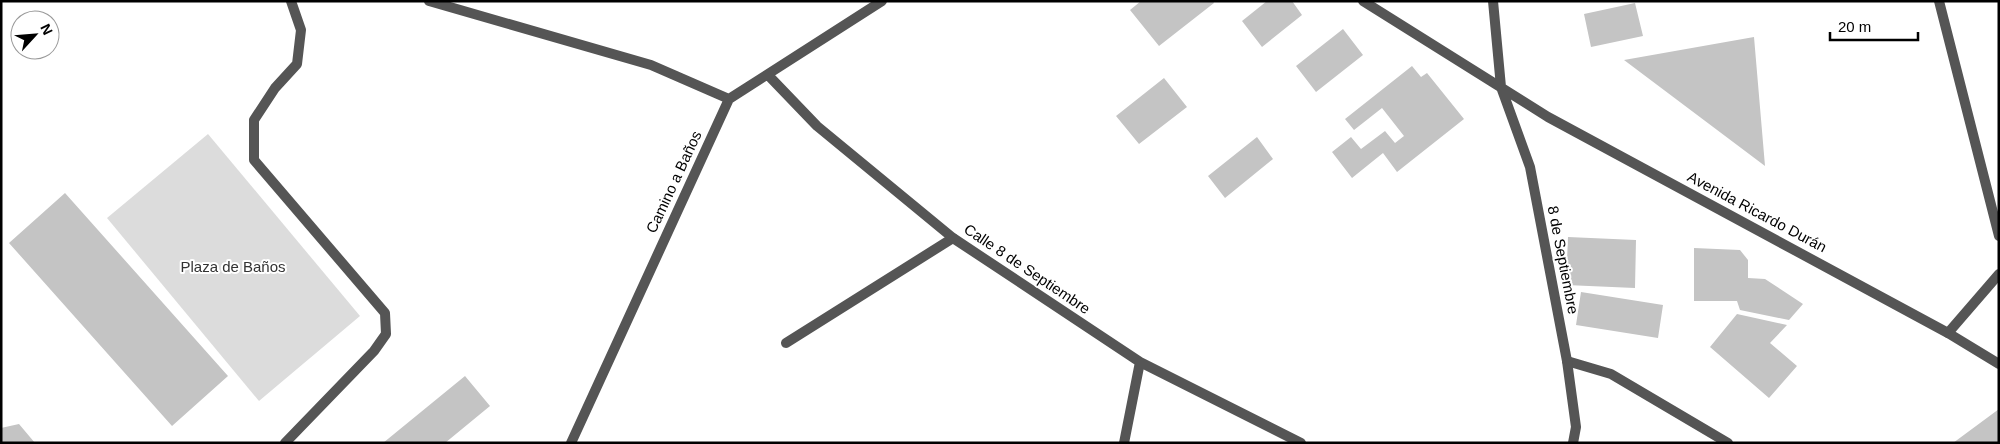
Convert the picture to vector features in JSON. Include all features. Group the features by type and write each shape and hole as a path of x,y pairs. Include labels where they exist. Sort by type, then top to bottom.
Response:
{"street":[{"path":"285,443 374,351 386,334 385,313 254,160 254,120 275,88 297,64 301,30 291,1"},
{"path":"429,1 651,65 729,99 882,1"},
{"path":"1363,1 1502,87"},
{"name":"8 de Septiembre","path":"1493,1 1502,87 1530,167 1566,362 1576,427 1573,443"},
{"path":"1939,1 1999,236"},
{"name":"Calle 8 de Septiembre","path":"768,75 817,126 953,238 1140,362 1301,443"},
{"name":"Avenida Ricardo Durán","path":"1502,87 1548,116 1948,333 1999,364"},
{"name":"Camino a Baños","path":"571,443 729,99"},
{"path":"786,343 953,238"},
{"path":"1948,333 1999,274"},
{"path":"1124,443 1140,362"},
{"path":"1566,362 1611,374 1728,443"}],"green space":[{"name":"Plaza de Baños","path":"208,134 360,316 259,401 107,218"}],"building":[{"path":"1141,1 1213,1 1214,3 1159,46 1130,10"},
{"path":"1267,1 1292,1 1302,15 1262,47 1242,21"},
{"path":"1635,3 1643,36 1591,47 1584,14"},
{"path":"1343,29 1363,55 1316,92 1296,66"},
{"path":"1754,37 1765,166 1624,60"},
{"path":"1412,66 1421,77 1427,73 1464,119 1397,172 1383,153 1352,178 1332,152 1351,137 1361,149 1385,131 1395,143 1404,136 1382,108 1354,130 1345,119"},
{"path":"1164,78 1187,107 1139,144 1116,116"},
{"path":"1257,137 1273,159 1225,198 1208,176"},
{"path":"65,193 228,376 172,426 9,243"},
{"path":"1568,237 1636,240 1635,288 1566,285"},
{"path":"1694,248 1740,250 1748,260 1748,278 1765,279 1803,304 1789,320 1740,310 1737,301 1694,301"},
{"path":"1581,292 1663,305 1658,338 1576,325"},
{"path":"1737,314 1787,325 1770,343 1797,366 1769,398 1710,347"},
{"path":"465,376 490,406 445,443 383,443"},
{"path":"1999,409 1999,443 1953,443"},
{"path":"19,424 35,443 1,443 1,428"}]}
